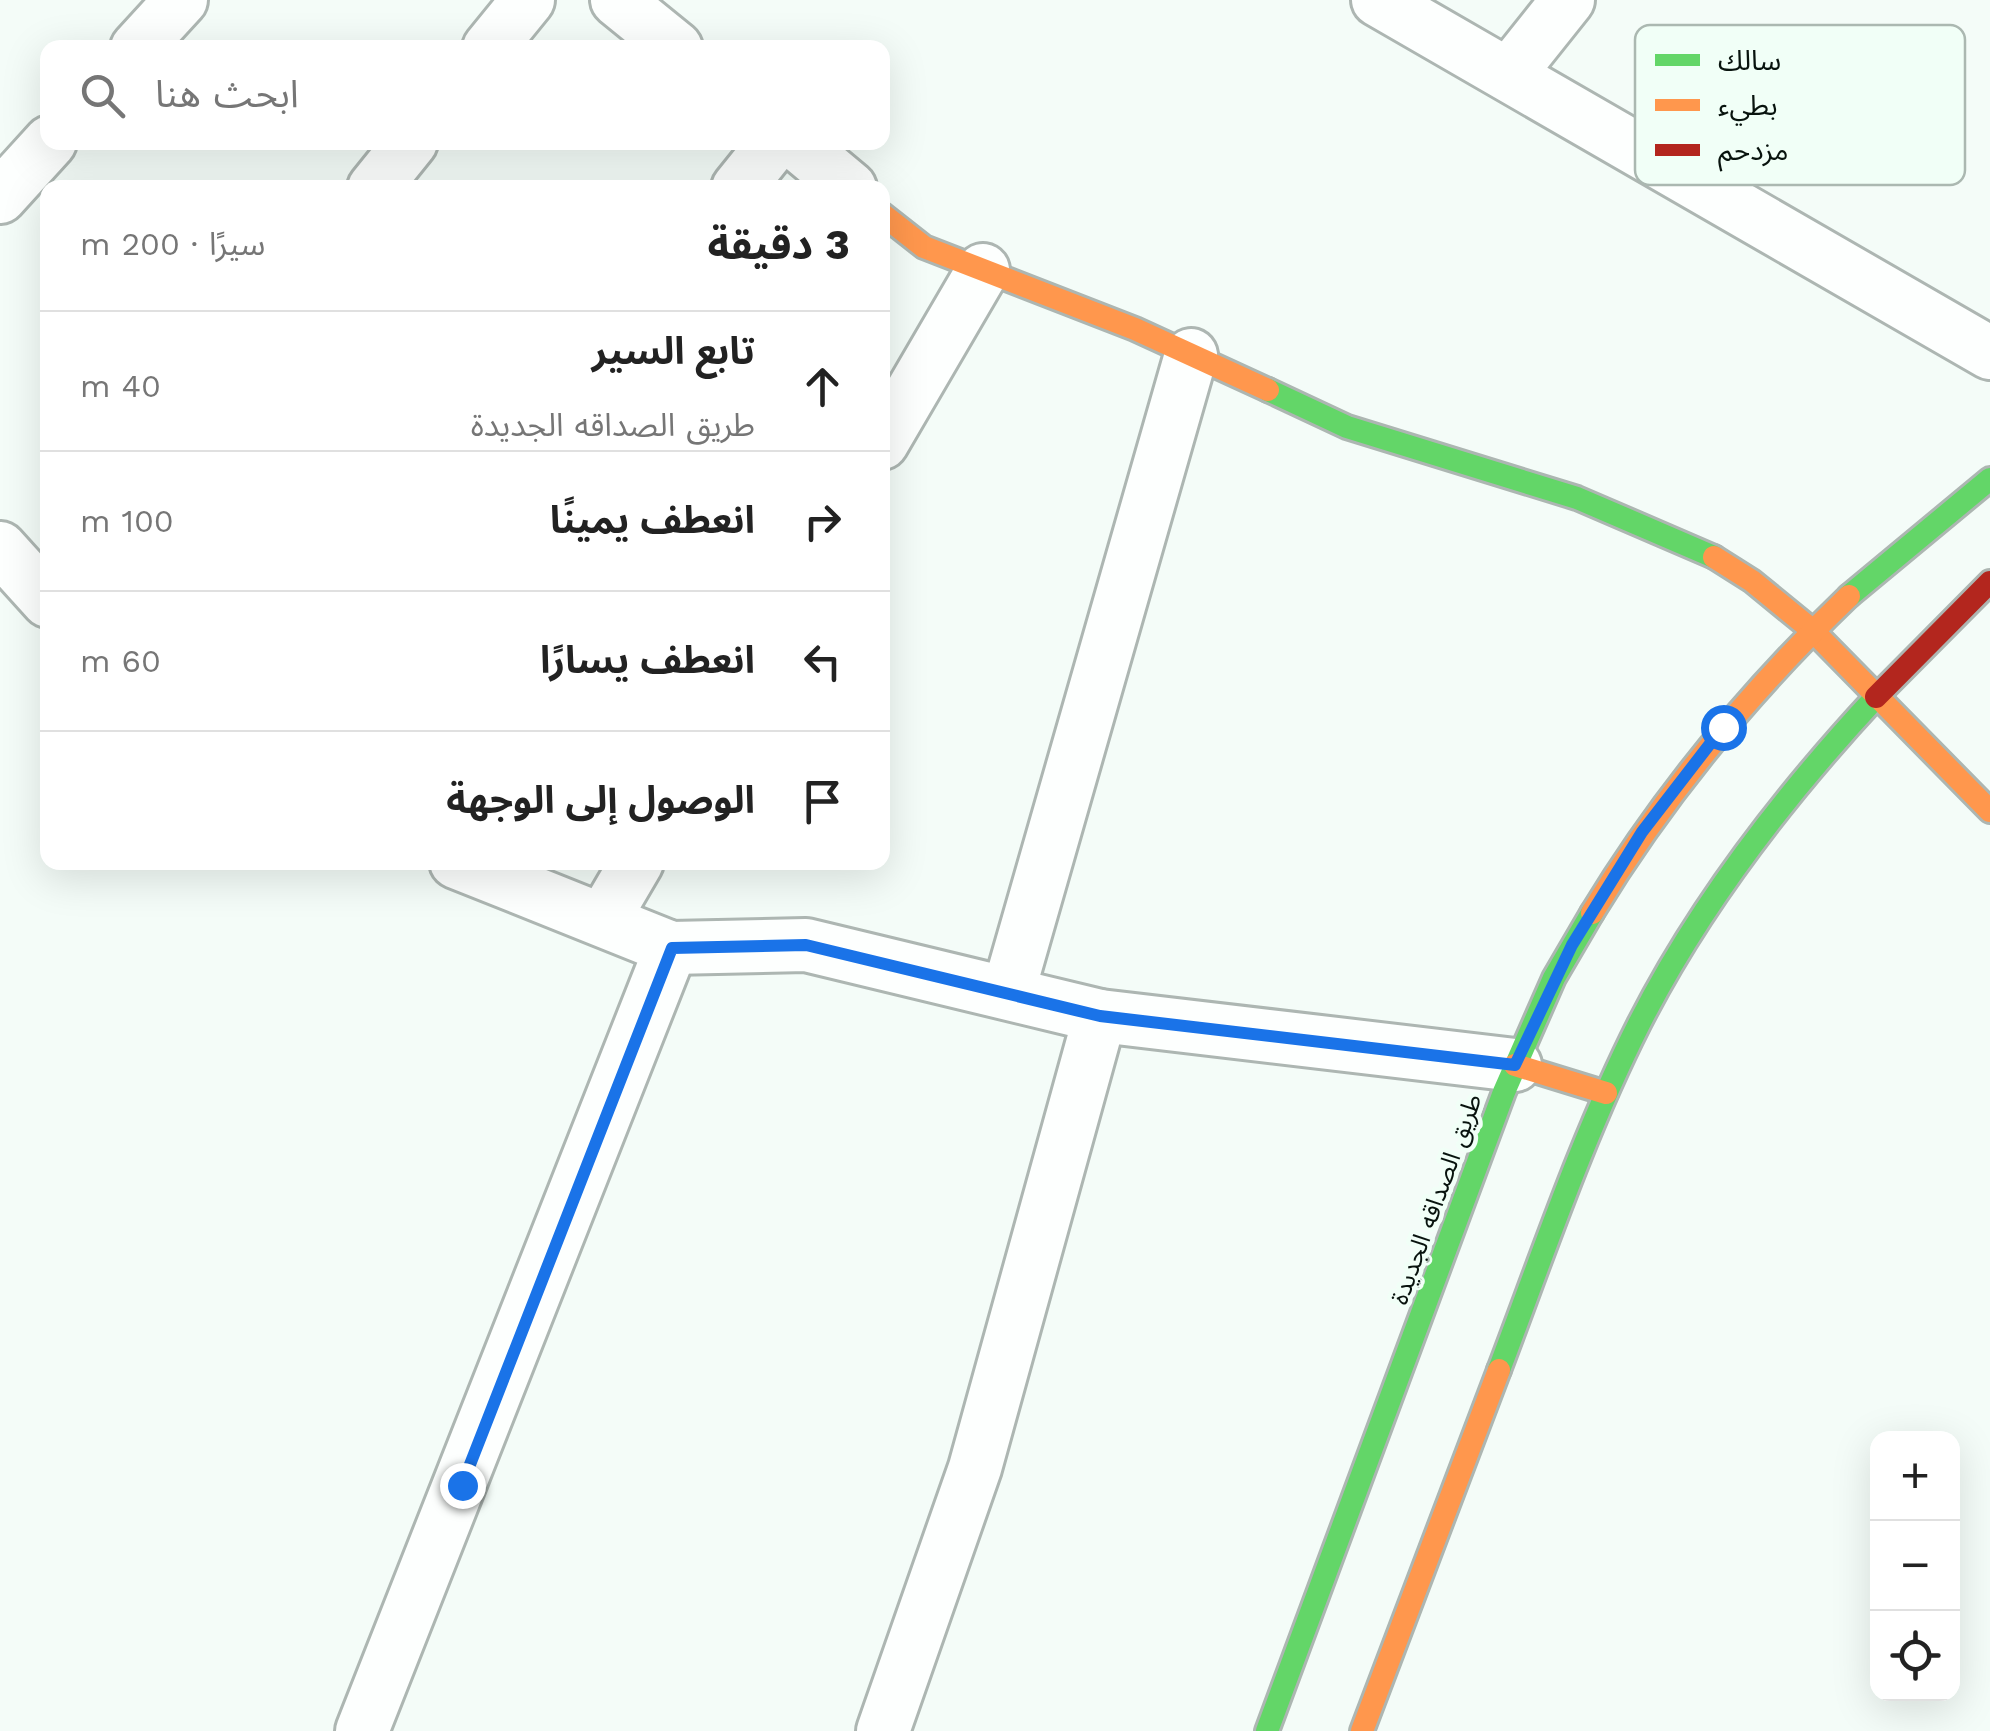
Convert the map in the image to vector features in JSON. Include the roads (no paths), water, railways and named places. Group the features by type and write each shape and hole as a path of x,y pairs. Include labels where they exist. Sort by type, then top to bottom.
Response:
{"street":[{"path":"144,40 180,0"},
{"path":"496,40 528,0"},
{"path":"616,0 666,40"},
{"path":"1378,0 1635,147"},
{"path":"1509,74 1568,0"},
{"path":"0,197 43,150"},
{"path":"380,180 405,150"},
{"path":"744,180 769,150"},
{"path":"804,150 840,180"},
{"path":"1701,185 1990,352"},
{"path":"890,220 924,247 1192,354 1346,427 1577,498 1709,554 1752,581 1812,630 1876,700 1990,810"},
{"path":"890,429 984,270"},
{"path":"1008,994 1192,354"},
{"name":"طريق الصداقه الجديدة","path":"1268,1731 1515,1065 1572,945 1642,832 1723,727 1812,630 1878,567 1990,479"},
{"path":"1362,1731 1606,1093 1660,986 1723,883 1876,700 1937,632 1990,582"},
{"path":"476,870 672,948 806,945 1100,1016 1515,1065 1606,1093"},
{"path":"603,920 632,870"},
{"path":"362,1731 672,948"},
{"path":"883,1731 975,1468 1100,1016"}]}
